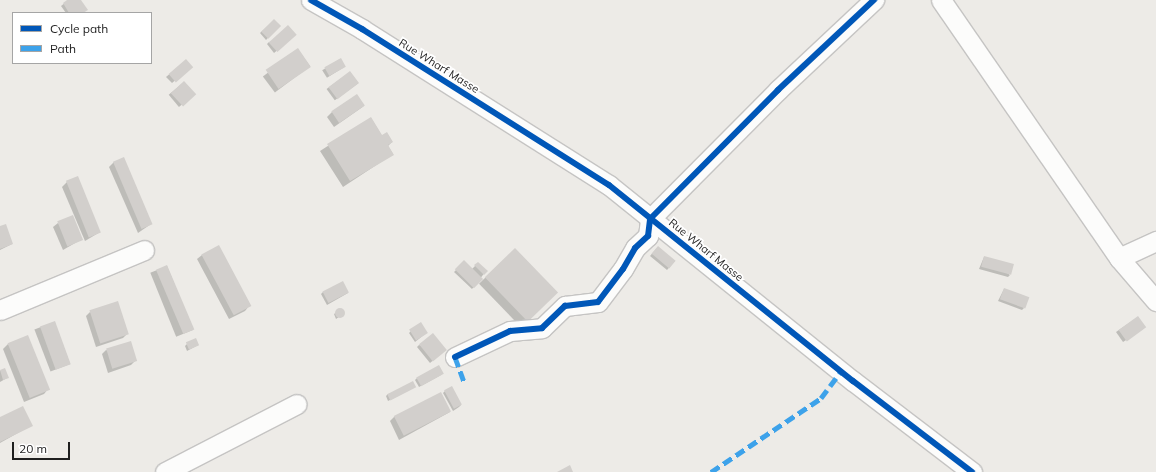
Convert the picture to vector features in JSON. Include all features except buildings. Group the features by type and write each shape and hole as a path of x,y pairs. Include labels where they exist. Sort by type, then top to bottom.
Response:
{"street":[{"name":"Rue Wharf Masse","path":"311,0 362,29 609,184 650,219 853,381 972,472"},
{"path":"455,357 510,331 542,328 565,306 598,302 623,269 635,248 648,236 650,219 778,90 874,0"},
{"path":"941,0 1119,258 1156,301"},
{"path":"1119,258 1156,241"},
{"path":"0,310 144,250"},
{"path":"165,472 297,404"}],"marked path":[{"path":"455,357 465,384"},
{"path":"711,472 821,398 841,371"}],"cycle path":[{"path":"311,0 362,29 609,185 853,381 972,472"},
{"path":"455,357 510,331 542,328 565,306 598,302 623,269 635,248 648,236 650,219 778,90 874,0"}]}
